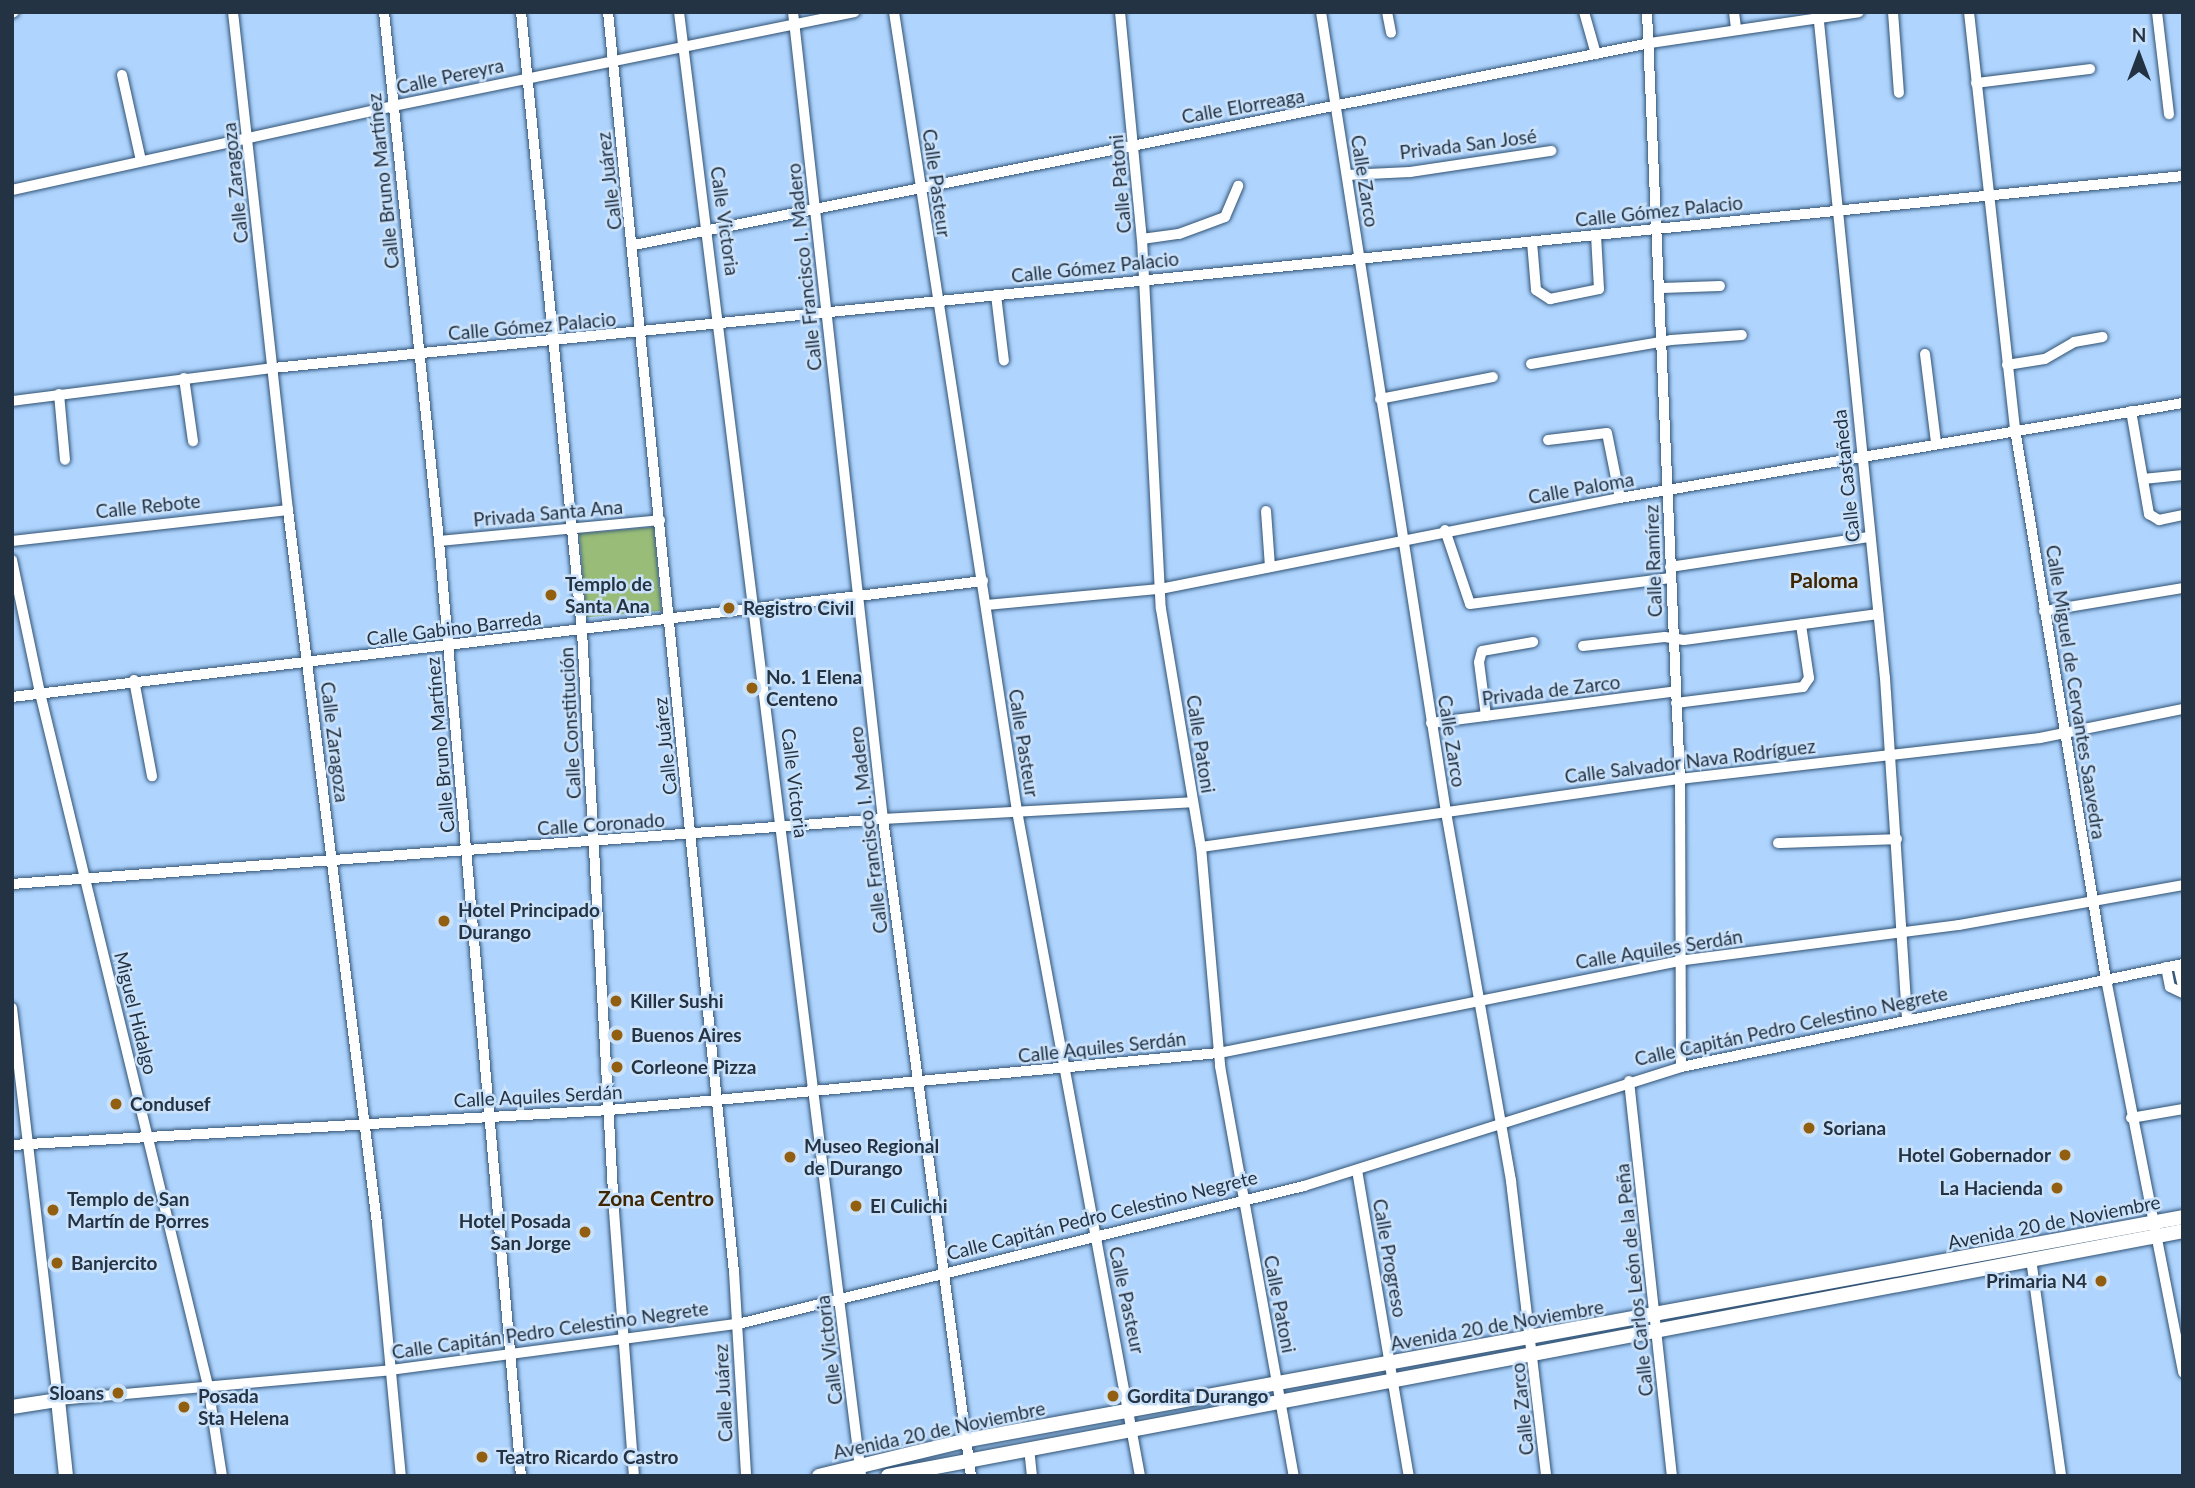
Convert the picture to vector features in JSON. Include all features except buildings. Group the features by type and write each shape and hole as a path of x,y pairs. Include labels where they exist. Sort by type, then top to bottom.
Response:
{"main road":[{"name":"Avenida 20 de Noviembre","path":"1655,1323 2031,1259 2154,1229 2183,1217"},
{"name":"Avenida 20 de Noviembre","path":"888,1476 969,1458 1135,1428 1280,1392 1391,1371 2154,1229 2183,1231"},
{"name":"Avenida 20 de Noviembre","path":"819,1476 861,1471 968,1440 1132,1411 1280,1392"},
{"name":"Calle Capitán Pedro Celestino Negrete","path":"12,1407 58,1400"},
{"path":"58,1400 66,1476"}],"street":[{"name":"Calle Zaragoza","path":"233,12 288,510 364,1125 401,1476"},
{"name":"Calle Bruno Martínez","path":"384,12 449,647 521,1476"},
{"name":"Calle Constitución","path":"521,12 582,631 634,1476"},
{"name":"Calle Juárez","path":"608,12 634,245 692,835 714,1101 738,1324 746,1476"},
{"name":"Calle Victoria","path":"679,12 721,324 861,1471"},
{"name":"Calle Francisco I. Madero","path":"793,12 817,208 826,314 883,819 916,1082 971,1476"},
{"name":"Calle Pereyra","path":"12,190 393,106 855,12"},
{"name":"Calle Pasteur","path":"894,12 1017,811 1063,1069 1132,1411 1140,1476"},
{"name":"Calle Patoni","path":"1120,12 1145,280 1160,589 1201,847 1219,1054 1242,1201 1294,1476"},
{"name":"Calle Zarco","path":"1321,12 1431,723 1477,1000 1501,1124 1533,1346 1546,1476"},
{"path":"1387,12 1391,33"},
{"path":"1584,12 1596,54"},
{"name":"Calle Ramírez","path":"1647,12 1662,288 1670,572 1680,779 1678,961 1681,1067"},
{"path":"1734,12 1736,29"},
{"name":"Calle Elorreaga","path":"634,245 1134,143 1336,107 1650,43 1818,15 1859,12"},
{"path":"1893,12 1899,93"},
{"name":"Calle Miguel de Cervantes Saavedra","path":"1969,12 2015,429 2106,979 2183,1373"},
{"path":"2157,12 2169,114"},
{"name":"Calle Castañeda","path":"1818,15 1892,754 1907,1020"},
{"path":"1976,83 2090,69"},
{"path":"122,75 141,161"},
{"name":"Privada San José","path":"1347,175 1410,172 1551,151"},
{"name":"Calle Gómez Palacio","path":"12,401 273,368 2183,176"},
{"path":"1142,239 1179,234 1225,217 1238,186"},
{"path":"1532,242 1536,290 1550,299 1599,289 1596,234"},
{"path":"1662,288 1720,286"},
{"path":"996,295 1004,360"},
{"path":"1531,364 1663,341 1742,335"},
{"path":"2007,365 2045,359 2074,342 2103,337"},
{"path":"1925,354 1936,442"},
{"path":"1380,399 1493,377"},
{"path":"184,378 193,440"},
{"path":"59,394 65,460"},
{"name":"Calle Paloma","path":"986,605 1160,589 1620,498 1936,442 2183,403"},
{"path":"2132,411 2151,517 2183,515"},
{"path":"1548,440 1607,433 1620,498"},
{"path":"2143,480 2183,475"},
{"name":"Calle Rebote","path":"12,541 288,510"},
{"path":"1266,511 1270,567"},
{"name":"Privada Santa Ana","path":"439,541 660,520"},
{"path":"1446,534 1467,603 1553,594 1870,537"},
{"name":"Miguel Hidalgo","path":"12,560 40,693 208,1386 222,1476"},
{"name":"Calle Gabino Barreda","path":"12,697 134,680 449,647 983,581"},
{"path":"2045,611 2183,588"},
{"path":"1583,646 1674,639 1878,614"},
{"path":"1676,703 1797,688 1807,683 1801,625"},
{"path":"1486,716 1479,662 1482,651 1533,642"},
{"path":"134,680 152,776"},
{"name":"Privada de Zarco","path":"1431,723 1676,691"},
{"name":"Calle Salvador Nava Rodríguez","path":"1201,847 1680,779 2064,734 2183,709"},
{"name":"Calle Coronado","path":"12,884 883,819 1192,802"},
{"path":"1779,843 1897,839"},
{"name":"Calle Aquiles Serdán","path":"12,1145 610,1110 1219,1054 1678,961 1902,933 2093,904 2183,884"},
{"path":"2180,965 2183,986"},
{"name":"Calle Capitán Pedro Celestino Negrete","path":"58,1400 391,1370 626,1341 738,1324 1096,1238 1357,1170 1629,1081 1681,1067 2180,965"},
{"path":"2166,967 2170,987 2183,993"},
{"path":"12,1008 58,1400"},
{"name":"Calle Carlos León de la Peña","path":"1629,1081 1672,1476"},
{"path":"2132,1118 2183,1109"},
{"name":"Calle Progreso","path":"1357,1170 1409,1476"},
{"path":"2031,1259 2062,1476"},
{"path":"1029,1448 1032,1476"}],"green space":[{"path":"654,527 661,611 587,617 579,534"}],"place":[{"name":"Templo de Santa Ana","path":"551,595"},
{"name":"Registro Civil","path":"729,608"},
{"name":"No. 1 Elena Centeno","path":"752,688"},
{"name":"Hotel Principado Durango","path":"444,921"},
{"name":"Killer Sushi","path":"616,1001"},
{"name":"Buenos Aires","path":"617,1035"},
{"name":"Corleone Pizza","path":"617,1067"},
{"name":"Condusef","path":"116,1104"},
{"name":"Soriana","path":"1809,1128"},
{"name":"Hotel Gobernador","path":"2065,1155"},
{"name":"Museo Regional de Durango","path":"790,1157"},
{"name":"La Hacienda","path":"2057,1188"},
{"name":"El Culichi","path":"856,1206"},
{"name":"Templo de San Martín de Porres","path":"53,1210"},
{"name":"Hotel Posada San Jorge","path":"585,1232"},
{"name":"Banjercito","path":"57,1263"},
{"name":"Primaria N4","path":"2101,1281"},
{"name":"Sloans","path":"118,1393"},
{"name":"Gordita Durango","path":"1113,1396"},
{"name":"Posada Sta Helena","path":"184,1407"},
{"name":"Teatro Ricardo Castro","path":"482,1457"}],"district":[{"name":"Paloma","path":"1824,580"},
{"name":"Zona Centro","path":"656,1198"}]}
